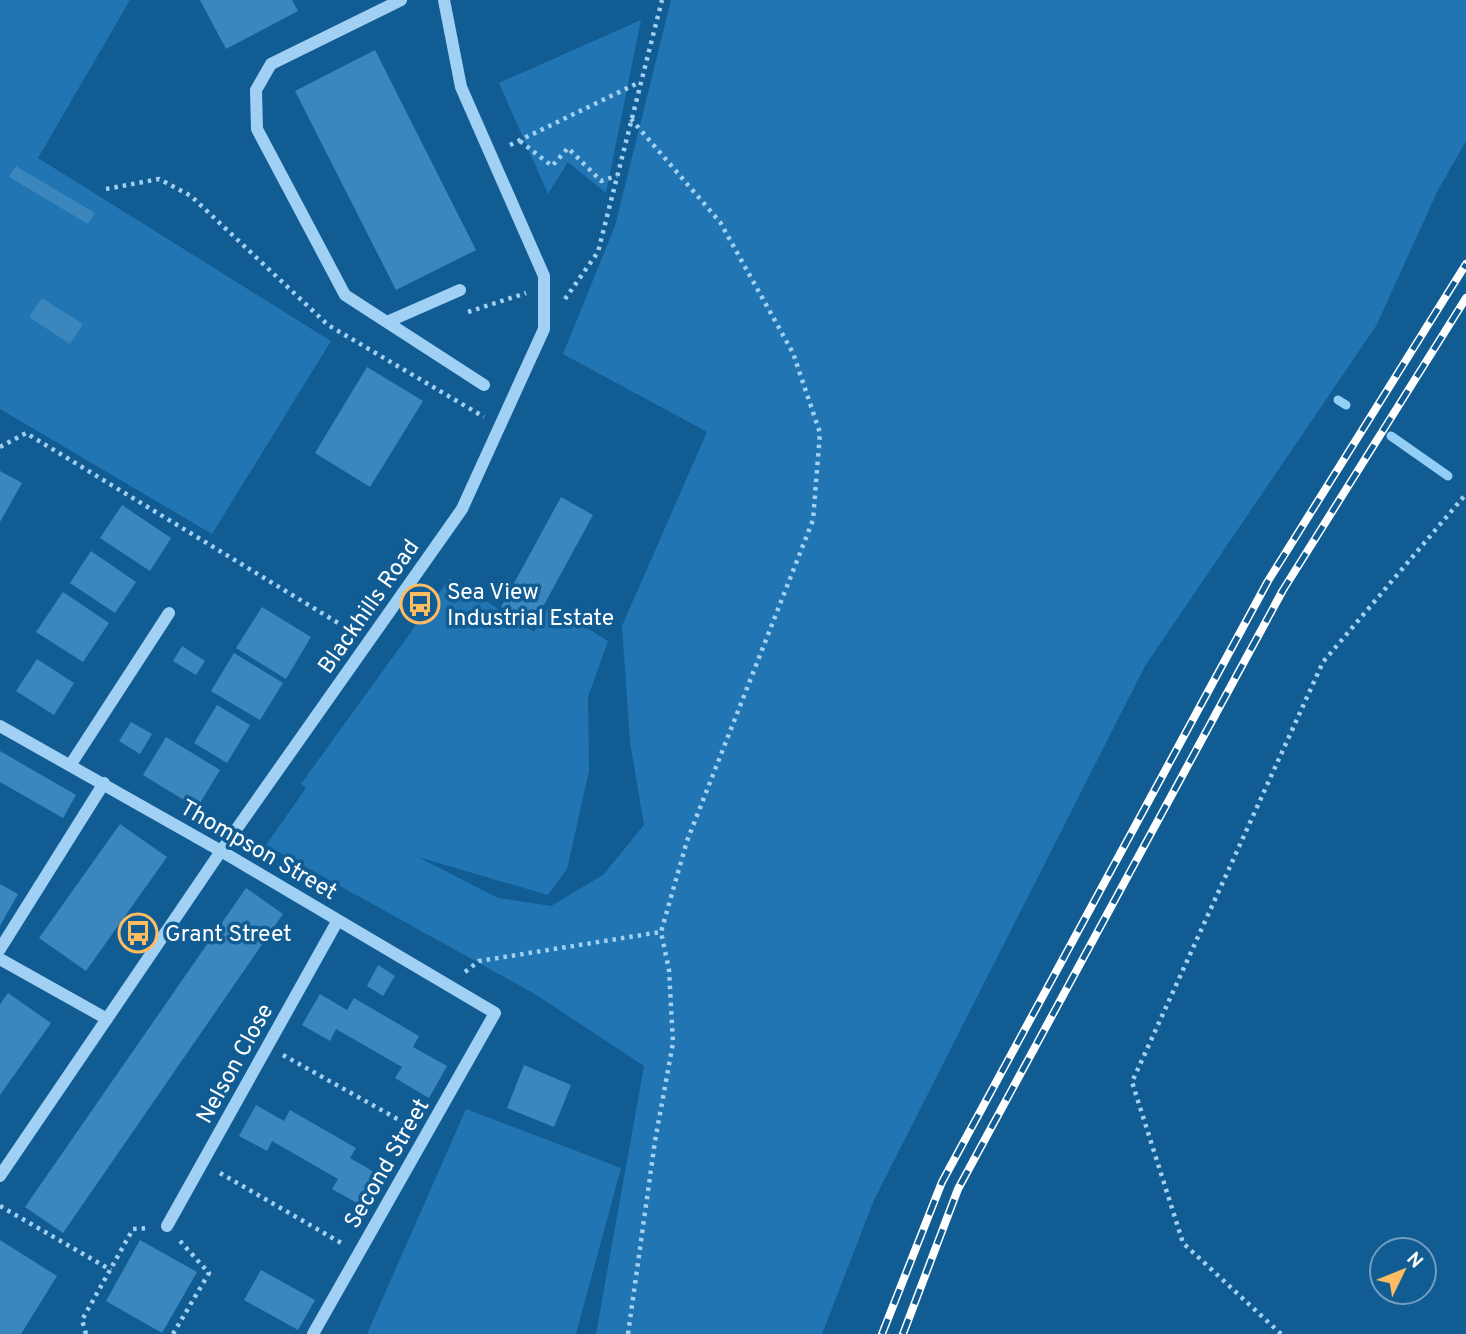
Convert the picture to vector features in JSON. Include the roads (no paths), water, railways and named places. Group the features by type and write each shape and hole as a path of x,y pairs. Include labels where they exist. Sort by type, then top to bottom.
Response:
{"street":[{"path":"401,0 271,64 256,90 257,129 345,295 484,385"},
{"name":"Blackhills Road","path":"0,1177 221,851 462,509 544,329 544,276 461,87 444,0"},
{"path":"387,322 460,290"},
{"path":"71,764 169,613"},
{"name":"Thompson Street","path":"0,726 104,783 495,1013"},
{"path":"0,949 104,783"},
{"name":"Nelson Close","path":"167,1226 338,920"},
{"path":"0,959 107,1019"},
{"name":"Second Street","path":"313,1334 495,1013"}],"waterway":[{"path":"1338,400 1346,405"},
{"path":"1391,436 1448,476"}],"railway":[{"path":"882,1334 942,1182 1268,581 1466,264"},
{"path":"903,1334 958,1189 1283,590 1466,298"}],"place":[{"name":"Sea View Industrial Estate","path":"420,604"},
{"name":"Grant Street","path":"138,933"}]}
